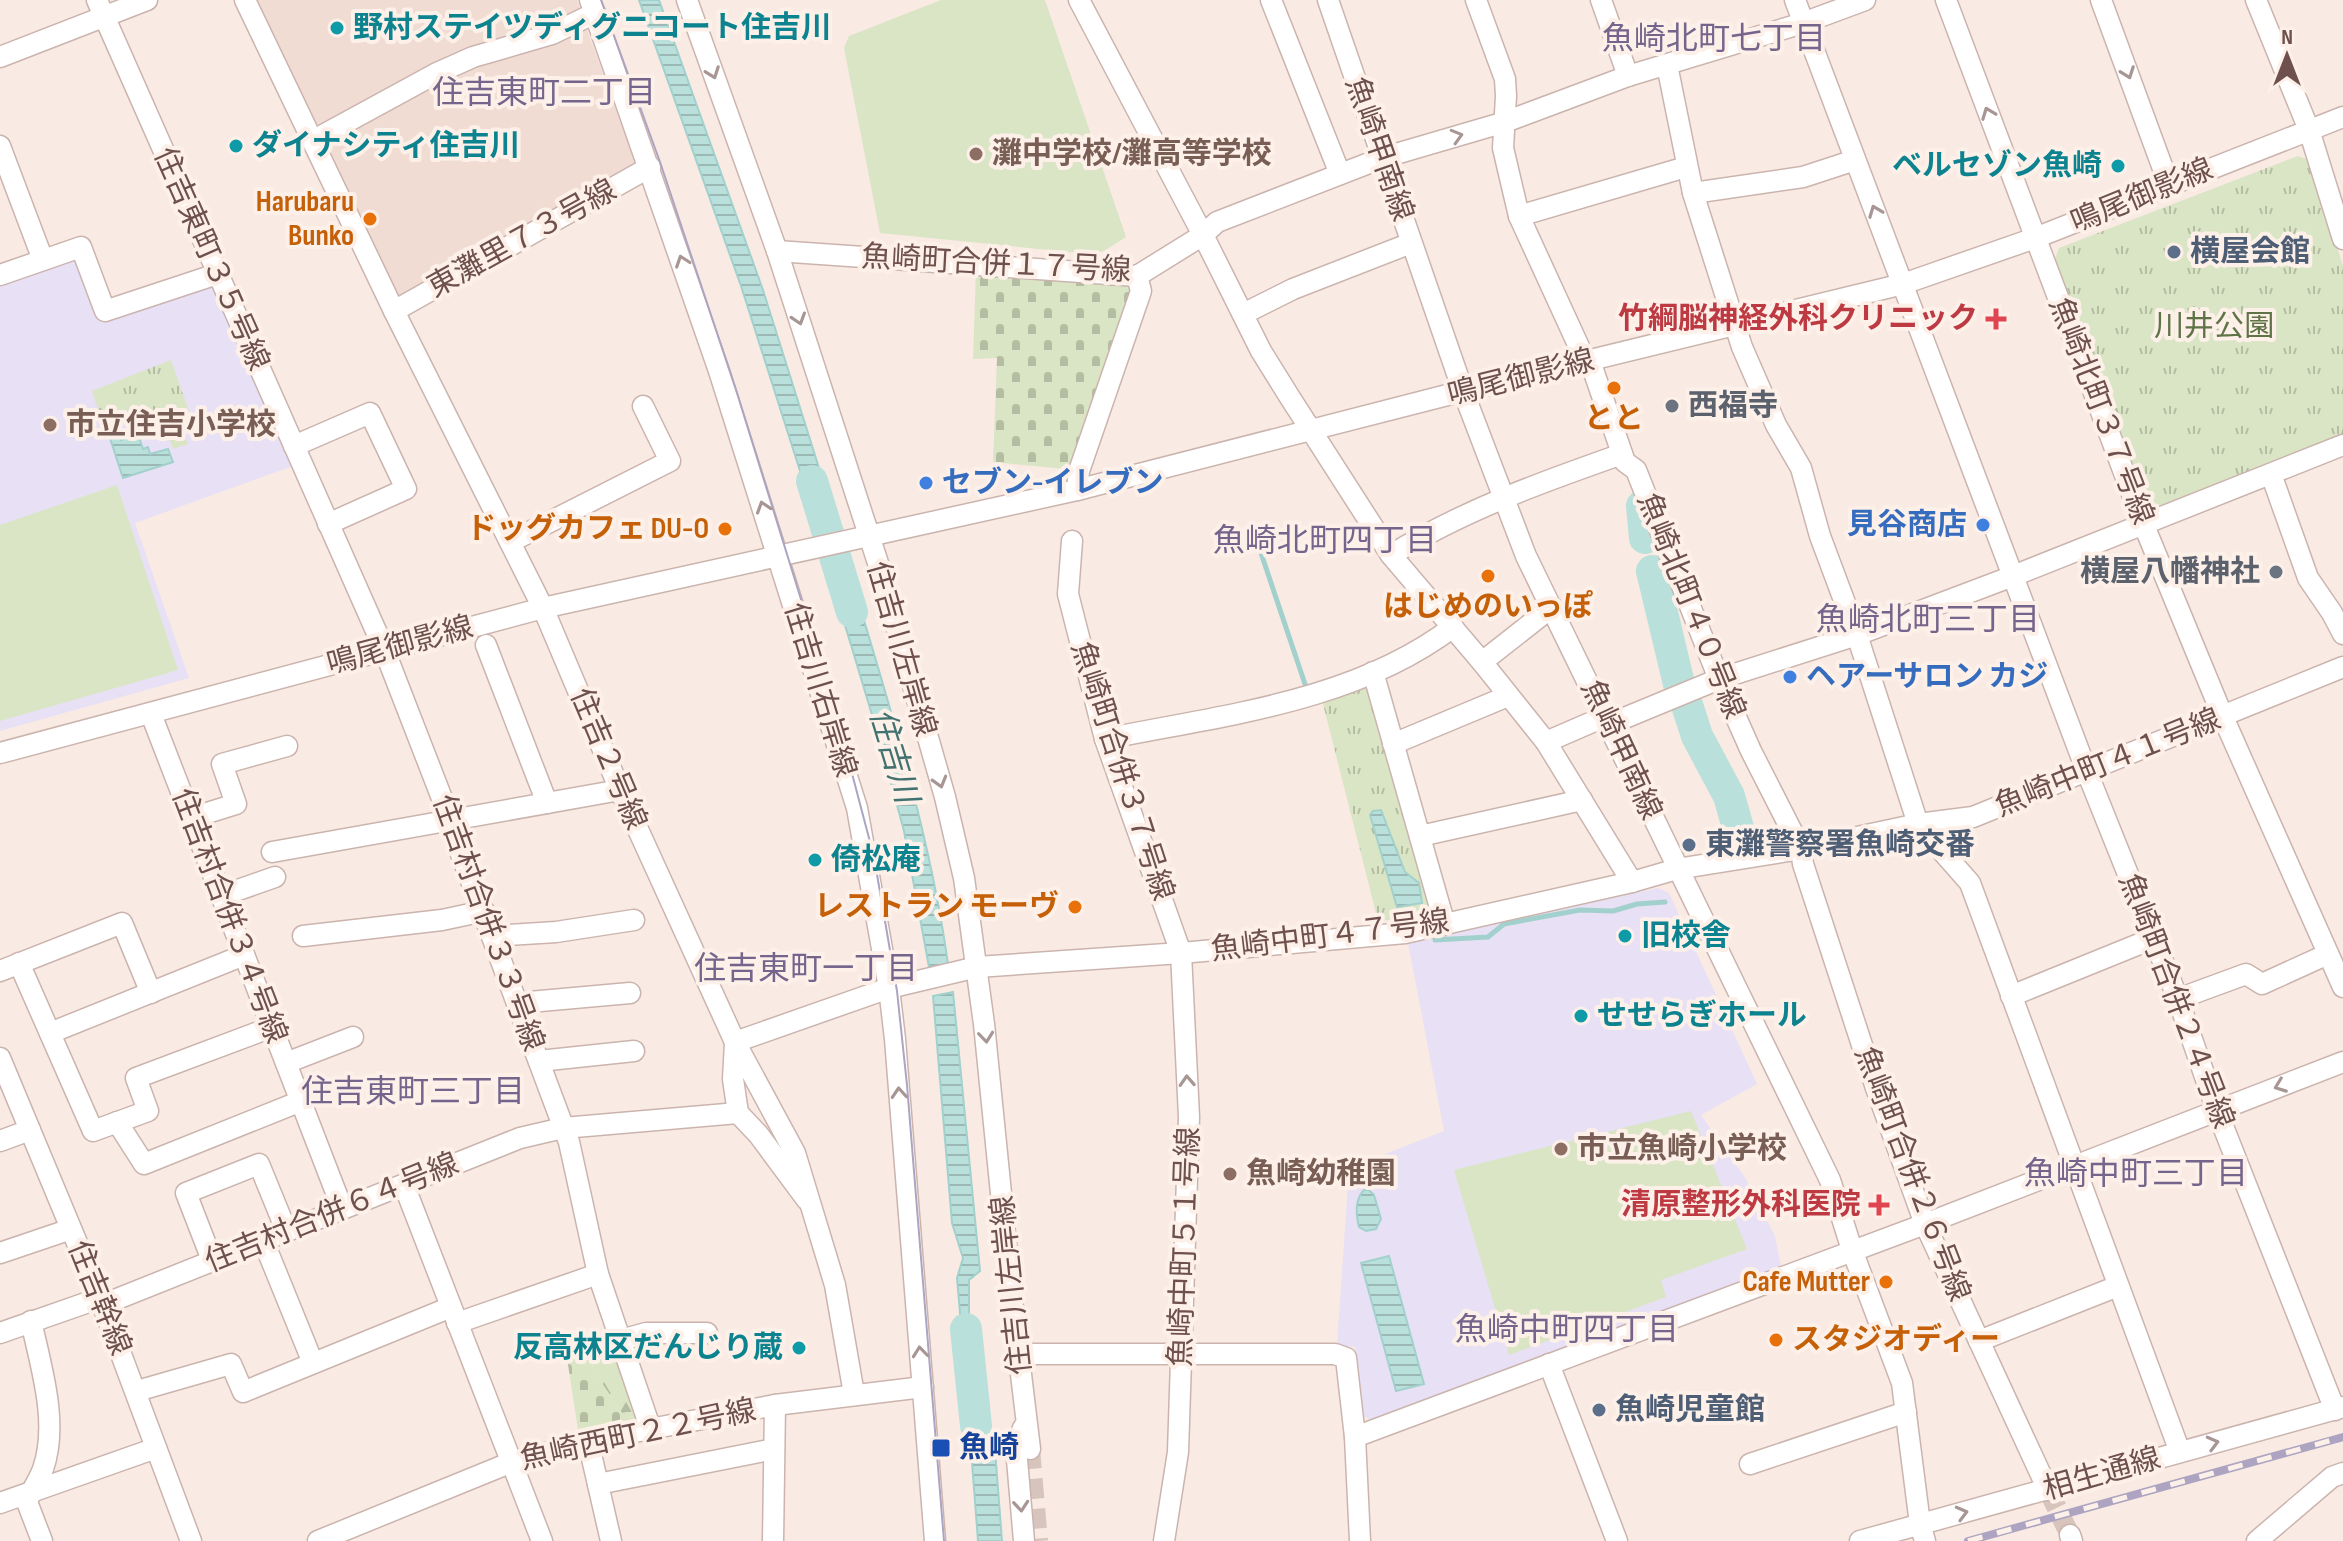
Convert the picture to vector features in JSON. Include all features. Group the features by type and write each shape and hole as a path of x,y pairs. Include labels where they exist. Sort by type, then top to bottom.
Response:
{"street":[{"path":"0,57 101,9 147,0"},
{"name":"住吉２号線","path":"245,0 394,311 543,608 620,790 735,1042 795,1153 835,1285 854,1394"},
{"name":"住吉川左岸線","path":"687,0 777,251 868,538 945,797 964,878 977,967 1030,1449"},
{"path":"1079,0 1261,351 1391,555 1546,742 1632,882"},
{"path":"1271,0 1340,174"},
{"name":"魚崎甲南線","path":"1328,0 1463,391 1526,556 1830,1180 1852,1250 1902,1383 1922,1533"},
{"name":"魚崎北町４０号線","path":"1476,0 1505,79 1503,148 1519,216 1588,362 1625,462 1636,470 1751,751 1801,849"},
{"path":"1601,0 1628,76"},
{"name":"魚崎町合併２４号線","path":"1795,0 2087,772 2178,999 2217,1111 2339,1408"},
{"name":"魚崎町合併１７号線","path":"777,251 1137,276 1203,235 1217,222 1382,158 1505,122 1628,76 1803,23 1865,0"},
{"name":"魚崎北町３７号線","path":"1946,0 2143,523 2223,717 2334,958 2343,987"},
{"path":"2101,0 2169,185"},
{"path":"2256,0 2309,130 2343,239"},
{"path":"312,141 448,68 473,57 552,34 592,7"},
{"name":"住吉川右岸線","path":"592,7 650,167 779,556 857,808 889,988 935,1541"},
{"name":"住吉東町３５号線","path":"101,9 384,649"},
{"path":"1667,65 1686,167 1742,347 1776,425 1801,468 1820,536 1857,635 1918,824 1970,883 2180,1452"},
{"name":"鳴尾御影線","path":"0,753 543,608 1077,490 1463,391 1903,284 2035,238 2343,117"},
{"path":"0,146 43,260"},
{"path":"1693,193 1803,177 1855,160"},
{"name":"東灘里７３号線","path":"394,311 650,167"},
{"path":"1519,216 1686,167"},
{"path":"1243,314 1293,289 1411,243"},
{"path":"0,275 81,247 105,311 217,274"},
{"path":"1077,490 1079,471 1141,291 1137,276"},
{"path":"510,542 670,461 643,406"},
{"path":"294,446 370,413 406,489 328,524"},
{"path":"1546,742 1719,679 1857,635 2343,445"},
{"path":"1391,555 1431,531 1503,497 1622,454"},
{"path":"2271,474 2308,578 2343,634"},
{"name":"魚崎町合併３７号線","path":"1072,541 1068,594 1105,739 1181,953"},
{"path":"1482,662 1552,607"},
{"path":"1105,739 1310,697 1421,651 1453,627"},
{"path":"486,645 547,803"},
{"name":"住吉村合併３３号線","path":"384,649 569,1142 598,1274 651,1430"},
{"name":"魚崎中町４１号線","path":"1677,869 1801,849 1918,824 1973,817 2343,667"},
{"path":"1373,672 1445,925"},
{"path":"1393,744 1508,696"},
{"name":"住吉村合併３４号線","path":"151,714 342,1208"},
{"path":"191,818 236,804 222,764 287,746"},
{"path":"272,852 620,790"},
{"path":"1420,836 1582,800"},
{"name":"魚崎町合併２６号線","path":"1801,849 1803,864 1876,1088 1925,1224 2048,1490"},
{"name":"魚崎中町４７号線","path":"735,1042 889,988 977,967 1405,933 1677,869"},
{"path":"221,896 275,877"},
{"path":"303,936 442,920 484,911"},
{"path":"493,936 556,932 634,920"},
{"path":"151,993 122,923 10,967 50,1033 93,1131 148,1111 136,1078 272,1027"},
{"path":"2011,996 2154,938"},
{"name":"魚崎中町５１号線","path":"1164,1541 1178,1452 1189,1117 1181,953"},
{"path":"50,1033 244,955"},
{"path":"2178,999 2246,974 2262,984 2334,958"},
{"path":"518,1003 630,993"},
{"path":"286,1063 353,1037"},
{"path":"735,1042 733,1079 738,1113 758,1134 807,1200"},
{"path":"539,1061 634,1051"},
{"name":"住吉幹線","path":"0,1058 137,1391 191,1541"},
{"path":"1355,1437 1925,1224 2343,1062"},
{"path":"117,1122 144,1164 301,1101"},
{"name":"住吉村合併６４号線","path":"0,1333 101,1301 212,1260 520,1138 563,1128 738,1113"},
{"path":"0,1141 30,1130"},
{"path":"212,1260 186,1193 259,1164 286,1230"},
{"path":"404,1185 542,1541"},
{"path":"0,1253 71,1229"},
{"path":"263,1240 313,1363"},
{"path":"137,1391 231,1364 243,1392 313,1363 454,1315 598,1274"},
{"path":"1979,1341 2118,1286"},
{"path":"31,1321 44,1380 49,1428 43,1470 27,1502 42,1541"},
{"path":"621,1340 646,1333 707,1333"},
{"path":"1019,1354 1335,1354 1346,1358 1355,1437 1360,1541"},
{"path":"1549,1364 1617,1541"},
{"name":"魚崎西町２２号線","path":"318,1541 512,1462 588,1441 775,1405 854,1394 924,1397"},
{"name":"住吉川右岸線","path":"924,1397 919,1442 929,1541"},
{"path":"773,1541 775,1405"},
{"name":"相生通線","path":"1860,1541 1922,1533 2048,1490 2339,1408"},
{"path":"1750,1464 1906,1412"},
{"name":"住吉川左岸線","path":"1024,1541 1016,1448 1026,1416"},
{"path":"588,1441 611,1541"},
{"path":"0,1503 156,1448"},
{"path":"598,1484 774,1449"},
{"path":"2260,1539 2332,1477 2343,1473"}],"shaded area":[{"path":"252,0 577,0 582,14 313,131"},
{"path":"585,24 637,169 397,298 321,141 471,62"},
{"name":"市立住吉小学校","path":"72,256 80,259 99,316 207,284 212,287 293,466 135,523 189,678 0,731 0,282"},
{"name":"市立魚崎小学校","path":"1658,888 1669,893 1757,1084 1701,1115 1746,1179 1775,1236 1781,1267 1374,1422 1361,1414 1355,1347 1337,1345 1349,1168 1444,1131 1408,943"}],"green space":[{"name":"灘中学校/灘高等学校","path":"941,0 1045,0 1126,237 1104,251 1089,254 880,233 844,48 849,36"},
{"name":"川井公園","path":"2298,156 2310,160 2343,266 2343,436 2161,508 2143,501 2053,264 2059,248"},
{"path":"976,270 1129,284 1135,294 1075,470 993,462 997,358 973,359"},
{"path":"171,360 191,417 180,421 188,444 173,449 159,411 105,430 92,391"},
{"path":"117,485 178,670 0,721 0,525"},
{"path":"1360,683 1373,688 1437,915 1378,921 1322,700"},
{"path":"1691,1111 1747,1249 1661,1280 1666,1297 1509,1355 1454,1170"},
{"path":"619,1354 638,1411 622,1413 595,1373 592,1359"},
{"path":"567,1358 592,1359 595,1373 622,1413 638,1411 644,1424 579,1436"}],"water":[{"path":"639,0 659,0 763,290 836,522 829,519 817,524 741,286"},
{"path":"117,430 121,440 138,434 143,449 148,447 150,454 168,449 173,462 123,478 108,432"},
{"path":"848,567 918,813 948,964 929,967 904,831 829,572 840,572"},
{"path":"1381,810 1405,872 1419,883 1422,903 1397,907 1370,815 1373,811"},
{"path":"953,992 980,1271 969,1280 969,1321 977,1339 975,1369 965,1370 957,1278 963,1258 952,1223 933,996"},
{"path":"1364,1190 1374,1195 1381,1219 1376,1229 1366,1231 1359,1227 1357,1212"},
{"path":"1389,1256 1424,1384 1396,1391 1361,1263"},
{"path":"977,1381 985,1432 987,1437 994,1437 1002,1541 978,1541 966,1383"}],"waterway":[{"name":"住吉川","path":"812,481 852,612"},
{"path":"1642,506 1645,538"},
{"path":"1260,550 1307,690"},
{"path":"1652,571 1679,684"},
{"path":"1687,705 1697,736 1729,796 1744,849"},
{"path":"1435,940 1488,937 1504,924 1580,910 1613,911 1637,904 1665,902"},
{"name":"住吉川","path":"966,1329 976,1426"}],"tunnel":[{"path":"1030,1449 1038,1541"},
{"path":"2048,1490 2070,1535"}],"tram line":[{"path":"601,0 660,162 737,393 835,709 874,857 897,991 907,1085 944,1541"}],"railway":[{"path":"1968,1541 2343,1437"}],"place":[{"name":"野村ステイツディグニコート住吉川","path":"337,28"},
{"name":"ダイナシティ住吉川","path":"236,146"},
{"name":"灘中学校/灘高等学校","path":"976,154"},
{"name":"ベルセゾン魚崎","path":"2118,166"},
{"name":"Harubaru Bunko","path":"370,219"},
{"name":"横屋会館","path":"2174,252"},
{"name":"竹綱脳神経外科クリニック","path":"1996,319"},
{"name":"とと","path":"1614,388"},
{"name":"西福寺","path":"1672,406"},
{"name":"市立住吉小学校","path":"50,425"},
{"name":"セブン-イレブン","path":"926,483"},
{"name":"見谷商店","path":"1983,525"},
{"name":"ドッグカフェ DU-O","path":"725,529"},
{"name":"横屋八幡神社","path":"2276,572"},
{"name":"はじめのいっぽ","path":"1488,576"},
{"name":"ヘアーサロン カジ","path":"1790,677"},
{"name":"東灘警察署魚崎交番","path":"1689,845"},
{"name":"倚松庵","path":"815,860"},
{"name":"レストラン モーヴ","path":"1075,907"},
{"name":"旧校舎","path":"1625,936"},
{"name":"せせらぎホール","path":"1581,1016"},
{"name":"市立魚崎小学校","path":"1561,1149"},
{"name":"魚崎幼稚園","path":"1230,1174"},
{"name":"清原整形外科医院","path":"1879,1205"},
{"name":"Cafe Mutter","path":"1886,1282"},
{"name":"スタジオディー","path":"1776,1340"},
{"name":"反高林区だんじり蔵","path":"799,1348"},
{"name":"魚崎児童館","path":"1599,1410"},
{"name":"魚崎","path":"941,1448"}],"district":[{"name":"魚崎北町七丁目","path":"1714,39"},
{"name":"住吉東町二丁目","path":"544,93"},
{"name":"魚崎北町四丁目","path":"1325,541"},
{"name":"魚崎北町三丁目","path":"1928,620"},
{"name":"住吉東町一丁目","path":"806,969"},
{"name":"住吉東町三丁目","path":"413,1092"},
{"name":"魚崎中町三丁目","path":"2136,1174"},
{"name":"魚崎中町四丁目","path":"1567,1330"}]}
